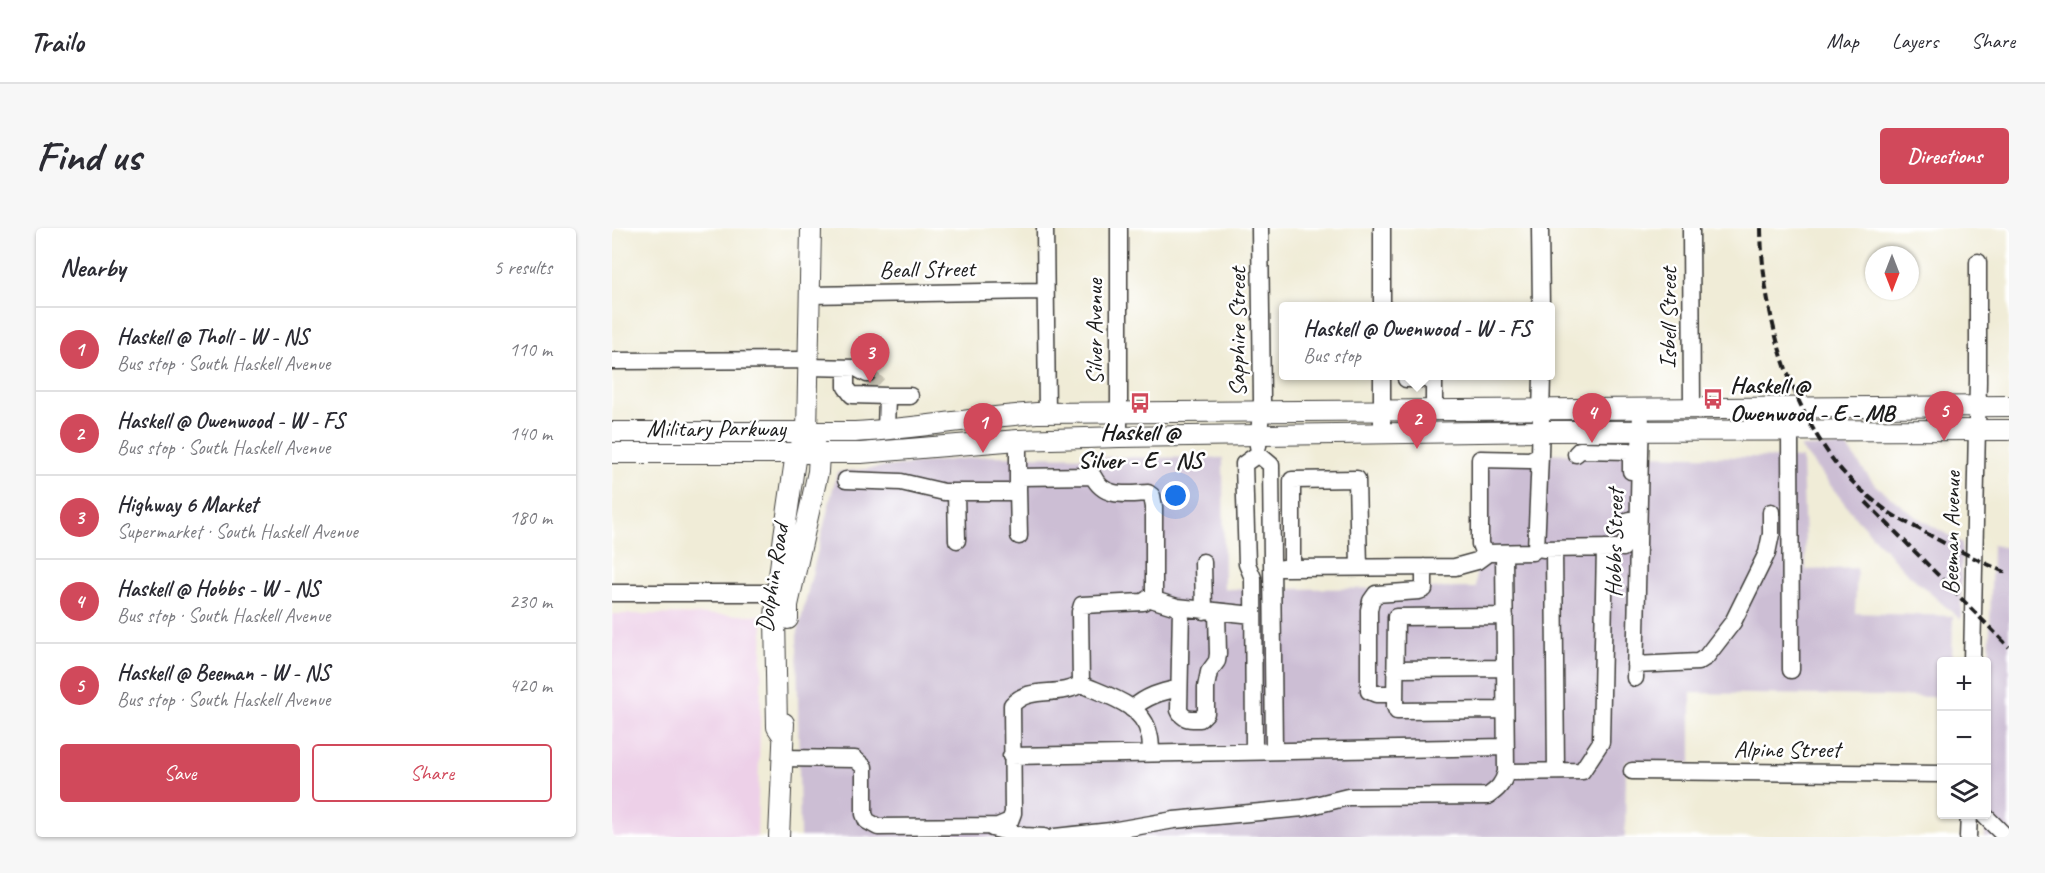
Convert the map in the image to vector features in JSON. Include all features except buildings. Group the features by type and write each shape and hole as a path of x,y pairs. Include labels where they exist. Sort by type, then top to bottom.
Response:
{"main road":[{"name":"Dolphin Road","path":"783,736 777,727 775,617 796,453 807,433 811,228"},
{"name":"Military Parkway","path":"612,432 886,431 1017,414 1047,413 2009,406"},
{"path":"1692,408 1692,431"},
{"path":"1017,414 1018,440"},
{"name":"Military Parkway","path":"612,453 861,453 1018,440 1119,437 1258,445 1383,433 2009,430"},
{"path":"807,433 819,454"},
{"name":"Dolphin Road","path":"779,837 789,605 816,484 819,454"}],"street":[{"path":"1046,228 1047,413"},
{"name":"Silver Avenue","path":"1119,228 1119,437"},
{"name":"Sapphire Street","path":"1258,445 1261,410 1260,228"},
{"path":"1382,228 1382,302"},
{"path":"1540,228 1541,302"},
{"name":"Isbell Street","path":"1691,228 1692,408"},
{"name":"Beeman Avenue","path":"1972,657 1978,406 1978,262"},
{"name":"Beall Street","path":"810,295 1045,291"},
{"path":"612,361 808,364 910,396"},
{"path":"1382,380 1383,433"},
{"path":"1434,380 1434,410"},
{"path":"1536,549 1542,431 1542,380"},
{"path":"866,383 886,431"},
{"path":"1791,670 1799,430 1808,407"},
{"name":"Hobbs Street","path":"1641,410 1631,548 1635,672 1698,662 1706,657 1733,622 1767,553 1771,534 1771,512"},
{"path":"1018,440 1019,536"},
{"path":"1254,752 1253,578 1247,564 1244,464 1258,445 1271,465 1274,751"},
{"path":"1249,568 1455,567 1533,552 1536,549 1631,548 1631,453 1624,450 1580,450 1576,454"},
{"path":"1499,557 1482,549 1480,544 1480,459 1530,460 1540,455"},
{"path":"846,480 901,482 936,491 1010,492 1018,482 1093,476 1099,486 1106,491 1118,494 1148,493 1152,496 1154,596 1143,602 1082,605 1080,612 1081,684"},
{"path":"1292,568 1292,480 1357,479 1359,567"},
{"path":"956,492 957,540"},
{"path":"1506,772 1582,771 1601,742 1605,548"},
{"path":"1554,549 1556,771"},
{"path":"1055,837 1111,831 1174,820 1303,808 1348,797 1488,796 1498,789 1506,772 1504,616 1499,557"},
{"path":"1181,608 1179,710 1181,715 1187,719 1200,719 1206,713 1208,677 1217,661 1218,654 1203,562"},
{"path":"1395,694 1376,694 1369,691 1371,601 1376,594 1424,589 1424,567"},
{"path":"612,593 777,593"},
{"path":"1151,599 1181,608 1253,615"},
{"path":"1504,616 1396,617 1395,706 1398,711 1505,710"},
{"path":"1396,669 1505,668"},
{"path":"1081,684 1126,704 1139,715 1149,732 1151,753"},
{"path":"781,758 855,759 864,767 864,814 867,821 878,827 998,826 1010,821 1013,813 1012,705 1019,697 1073,689 1081,684"},
{"path":"1132,709 1140,701 1153,694 1179,688"},
{"path":"1011,756 1506,747"},
{"name":"Alpine Street","path":"1632,771 1937,774"},
{"path":"1968,837 1969,819"},
{"path":"1988,819 2006,837"},
{"path":"983,826 1024,836 1044,837"}],"shaded area":[{"path":"1846,446 1875,485 1915,516 1962,543 1961,620 1905,571 1857,519 1800,447"},
{"path":"1476,452 1802,458 1806,570 1857,568 1855,613 1953,616 1952,657 1937,657 1937,697 1691,693 1691,763 1626,761 1625,837 800,837 797,636 837,472 988,456 1223,458 1224,589 1476,588"},
{"path":"1992,545 2009,548 2009,837 1985,837 1985,819 1991,819 1989,657"},
{"path":"612,614 763,615 757,837 612,837"}],"tunnel":[{"path":"867,374 882,388"}],"railway":[{"path":"1761,228 1766,288 1779,348 1801,405 1831,457 1857,486 1891,514 2009,574"},
{"path":"1866,502 2009,647"}],"place":[{"name":"Highway 6 Market","path":"870,383"},
{"name":"Haskell @ Owenwood - E - MB","path":"1713,399"},
{"name":"Haskell @ Silver - E - NS","path":"1140,403"},
{"name":"Haskell @ Beeman - W - NS","path":"1944,441"},
{"name":"Haskell @ Hobbs - W - NS","path":"1592,443"},
{"name":"Haskell @ Owenwood - W - FS","path":"1417,449"},
{"name":"Haskell @ Tholl - W - NS","path":"983,453"}]}
